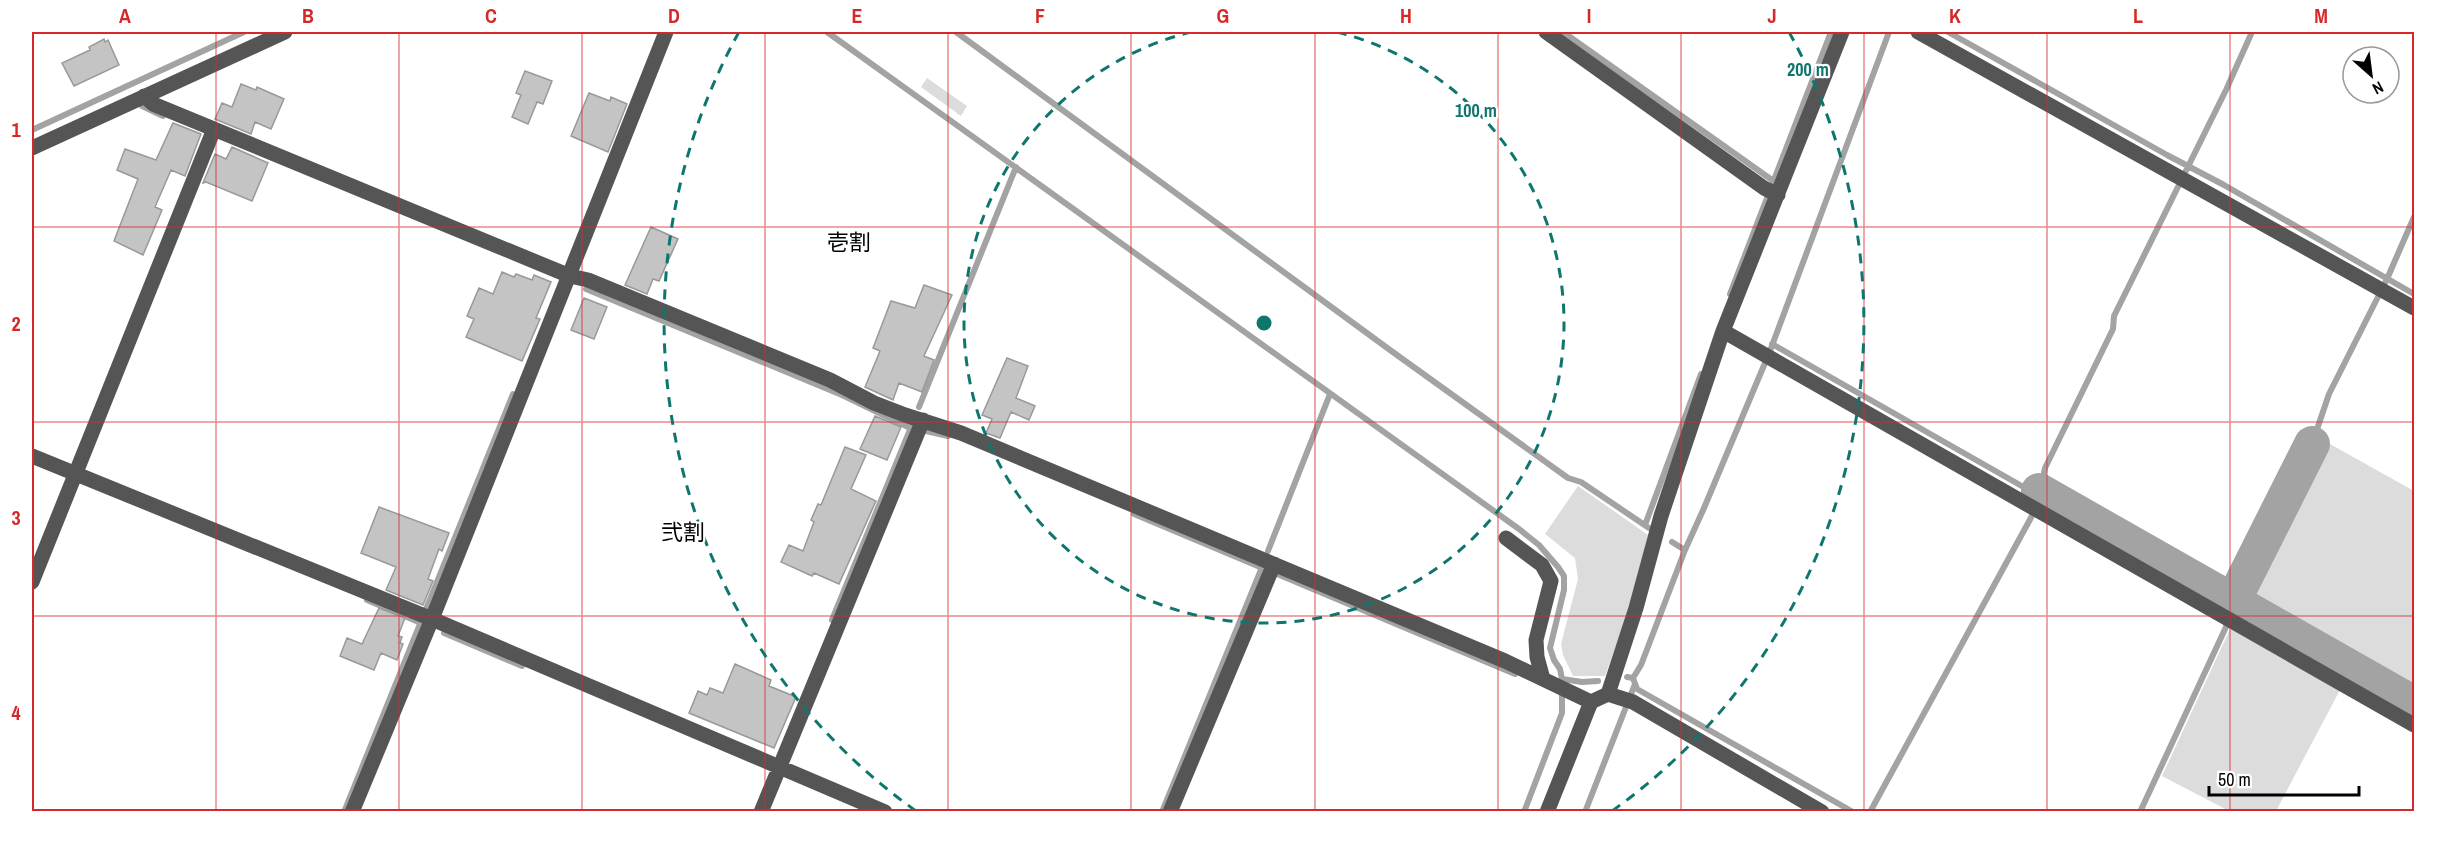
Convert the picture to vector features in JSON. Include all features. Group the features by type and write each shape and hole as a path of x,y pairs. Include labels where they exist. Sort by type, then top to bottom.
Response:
{"street":[{"path":"32,148 285,32"},
{"path":"352,812 425,616 570,276 573,263 666,32"},
{"path":"1545,32 1772,192"},
{"path":"1608,694 1636,608 1661,516 1722,331 1772,192 1842,32"},
{"path":"1918,32 2415,308"},
{"path":"144,96 153,104 213,134 570,276 588,280 830,380 904,416 920,428 962,433 1272,570 1505,660 1591,702"},
{"path":"32,582 72,475 213,134"},
{"path":"1722,331 2415,725"},
{"path":"761,812 920,428"},
{"path":"32,456 72,475 425,616 885,812"},
{"path":"1506,538 1542,565 1551,580 1536,640 1537,657 1547,681"},
{"path":"1170,812 1272,570"},
{"path":"1547,812 1591,702 1608,694 1629,700 1822,812"}],"shaded area":[{"path":"927,78 967,106 961,116 921,87"},
{"path":"2330,444 2414,491 2414,692 2265,607 2256,594 2257,581"},
{"path":"1578,486 1648,535 1629,610 1605,676 1573,676 1563,655 1561,644 1578,579 1575,558 1545,534"},
{"path":"2231,627 2341,688 2276,811 2229,811 2162,776"}],"building":[{"path":"104,39 105,42 108,40 119,65 74,86 62,63 90,50 89,47"},
{"path":"525,71 552,81 543,104 537,102 528,124 512,117 521,95 516,93"},
{"path":"241,84 256,90 257,87 284,99 271,129 255,122 251,134 215,119 222,103 232,107"},
{"path":"589,93 610,101 611,97 627,104 608,152 571,136"},
{"path":"173,123 201,134 185,176 171,170 155,207 162,210 143,255 114,241 138,179 117,170 125,149 156,160"},
{"path":"232,147 268,163 252,201 206,182 203,183 215,154 226,159"},
{"path":"651,227 678,239 659,281 653,279 647,294 625,285"},
{"path":"502,272 532,280 534,275 551,282 536,318 540,319 522,361 466,337 474,319 467,316 479,288 493,294"},
{"path":"924,285 952,295 924,356 934,360 922,392 899,383 893,400 865,387 880,351 873,348 891,301 915,308"},
{"path":"584,298 607,307 594,339 571,330"},
{"path":"1007,358 1028,366 1016,398 1035,406 1029,420 1011,412 1000,438 986,433 992,419 982,415"},
{"path":"875,416 901,427 887,460 860,449"},
{"path":"845,447 866,455 851,489 876,501 839,584 814,573 812,576 781,562 789,545 803,551 814,522 811,520 818,504 821,505"},
{"path":"379,507 449,533 442,551 439,549 428,579 433,581 423,605 386,590 396,567 361,553"},
{"path":"379,608 405,618 398,636 402,637 400,643 403,644 397,660 381,653 374,670 340,656 347,638 362,644"},
{"path":"735,664 771,680 769,686 796,697 774,748 689,713 698,691 707,695 710,688 723,693"}],"waterway":[{"path":"32,130 244,32"},
{"path":"827,32 1539,545 1564,576 1564,590 1550,648 1562,679 1562,713 1524,812"},
{"path":"956,32 1568,478 1581,482 1649,528"},
{"path":"1563,32 1772,180"},
{"path":"1730,294 1831,32"},
{"path":"1627,677 1633,678 1641,665 1685,550 1770,351 1889,32"},
{"path":"1948,32 2224,185 2414,294"},
{"path":"1870,812 2033,514 2038,502 2045,468 2113,329 2114,316 2226,90 2252,32"},
{"path":"142,106 163,116"},
{"path":"919,407 1016,167"},
{"path":"2312,444 2329,394 2387,279 2414,217"},
{"path":"586,289 842,395 908,427 948,436"},
{"path":"1772,344 2027,489 2039,491"},
{"path":"1645,525 1701,374"},
{"path":"344,812 513,394"},
{"path":"1268,551 1330,394"},
{"path":"832,620 912,425"},
{"path":"2233,601 2312,444"},
{"path":"2039,491 2414,704"},
{"path":"1134,514 1515,674"},
{"path":"1672,542 1685,550"},
{"path":"1162,812 1263,565"},
{"path":"367,600 421,623"},
{"path":"2140,812 2226,627 2233,601"},
{"path":"444,633 522,666"},
{"path":"1633,678 1637,689 1853,812"},
{"path":"1562,679 1582,682 1598,681"},
{"path":"1585,812 1635,684"}],"district":[{"name":"壱割","path":"849,242"},
{"name":"弐割","path":"683,532"}]}
